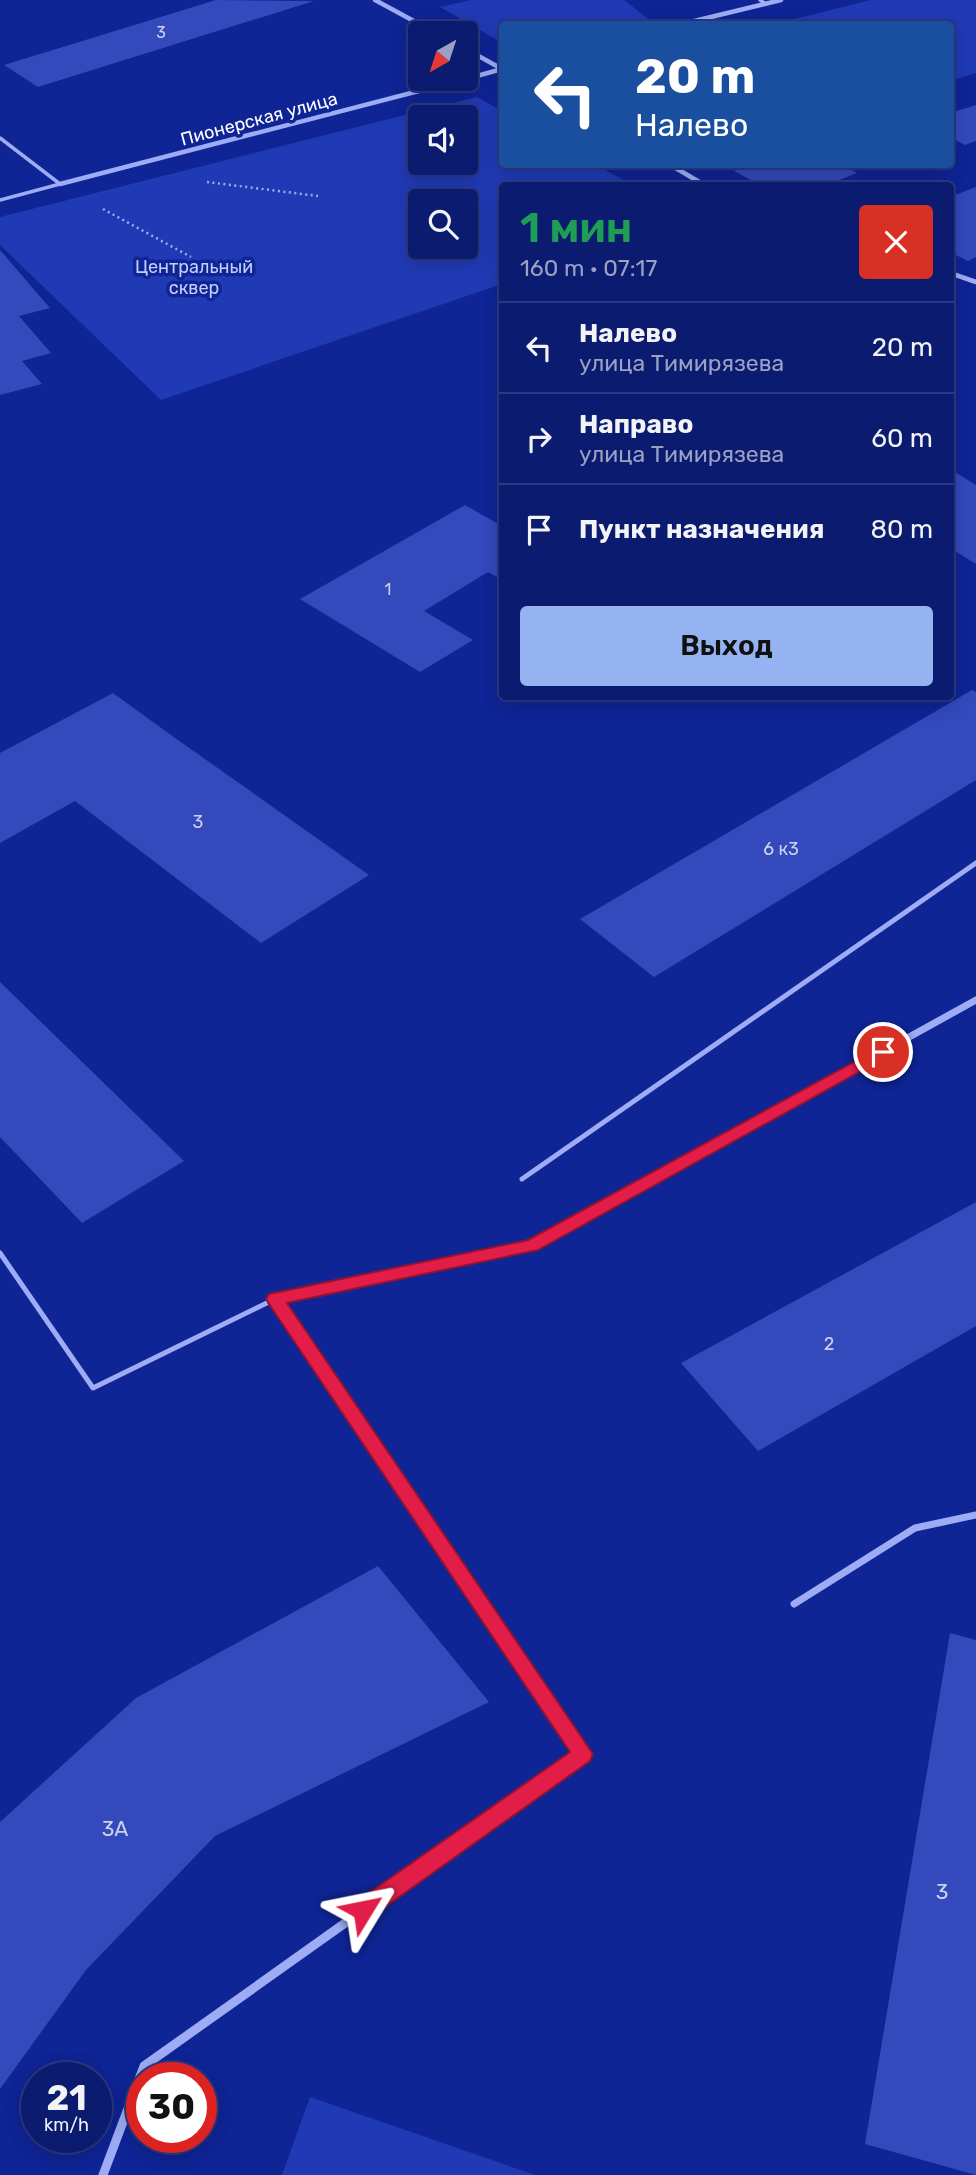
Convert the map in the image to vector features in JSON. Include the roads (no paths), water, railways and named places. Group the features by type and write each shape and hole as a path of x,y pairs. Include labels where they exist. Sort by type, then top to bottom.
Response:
{"street":[{"path":"375,0 414,21"},
{"path":"695,21 781,0"},
{"path":"478,56 499,67"},
{"name":"Пионерская улица","path":"478,75 499,70"},
{"name":"Пионерская улица","path":"60,184 116,172 420,91"},
{"path":"676,168 699,182"},
{"path":"954,274 976,282"},
{"path":"103,2175 144,2066 583,1754 275,1299 532,1246 976,1000"}],"lane":[{"path":"760,0 766,4"},
{"path":"0,138 60,184"},
{"path":"0,200 60,184"},
{"path":"522,1179 976,863"},
{"path":"0,1253 93,1388 275,1299"},
{"path":"794,1604 915,1528 976,1515"}],"park label":[{"name":"Центральный сквер","path":"194,277"}]}
